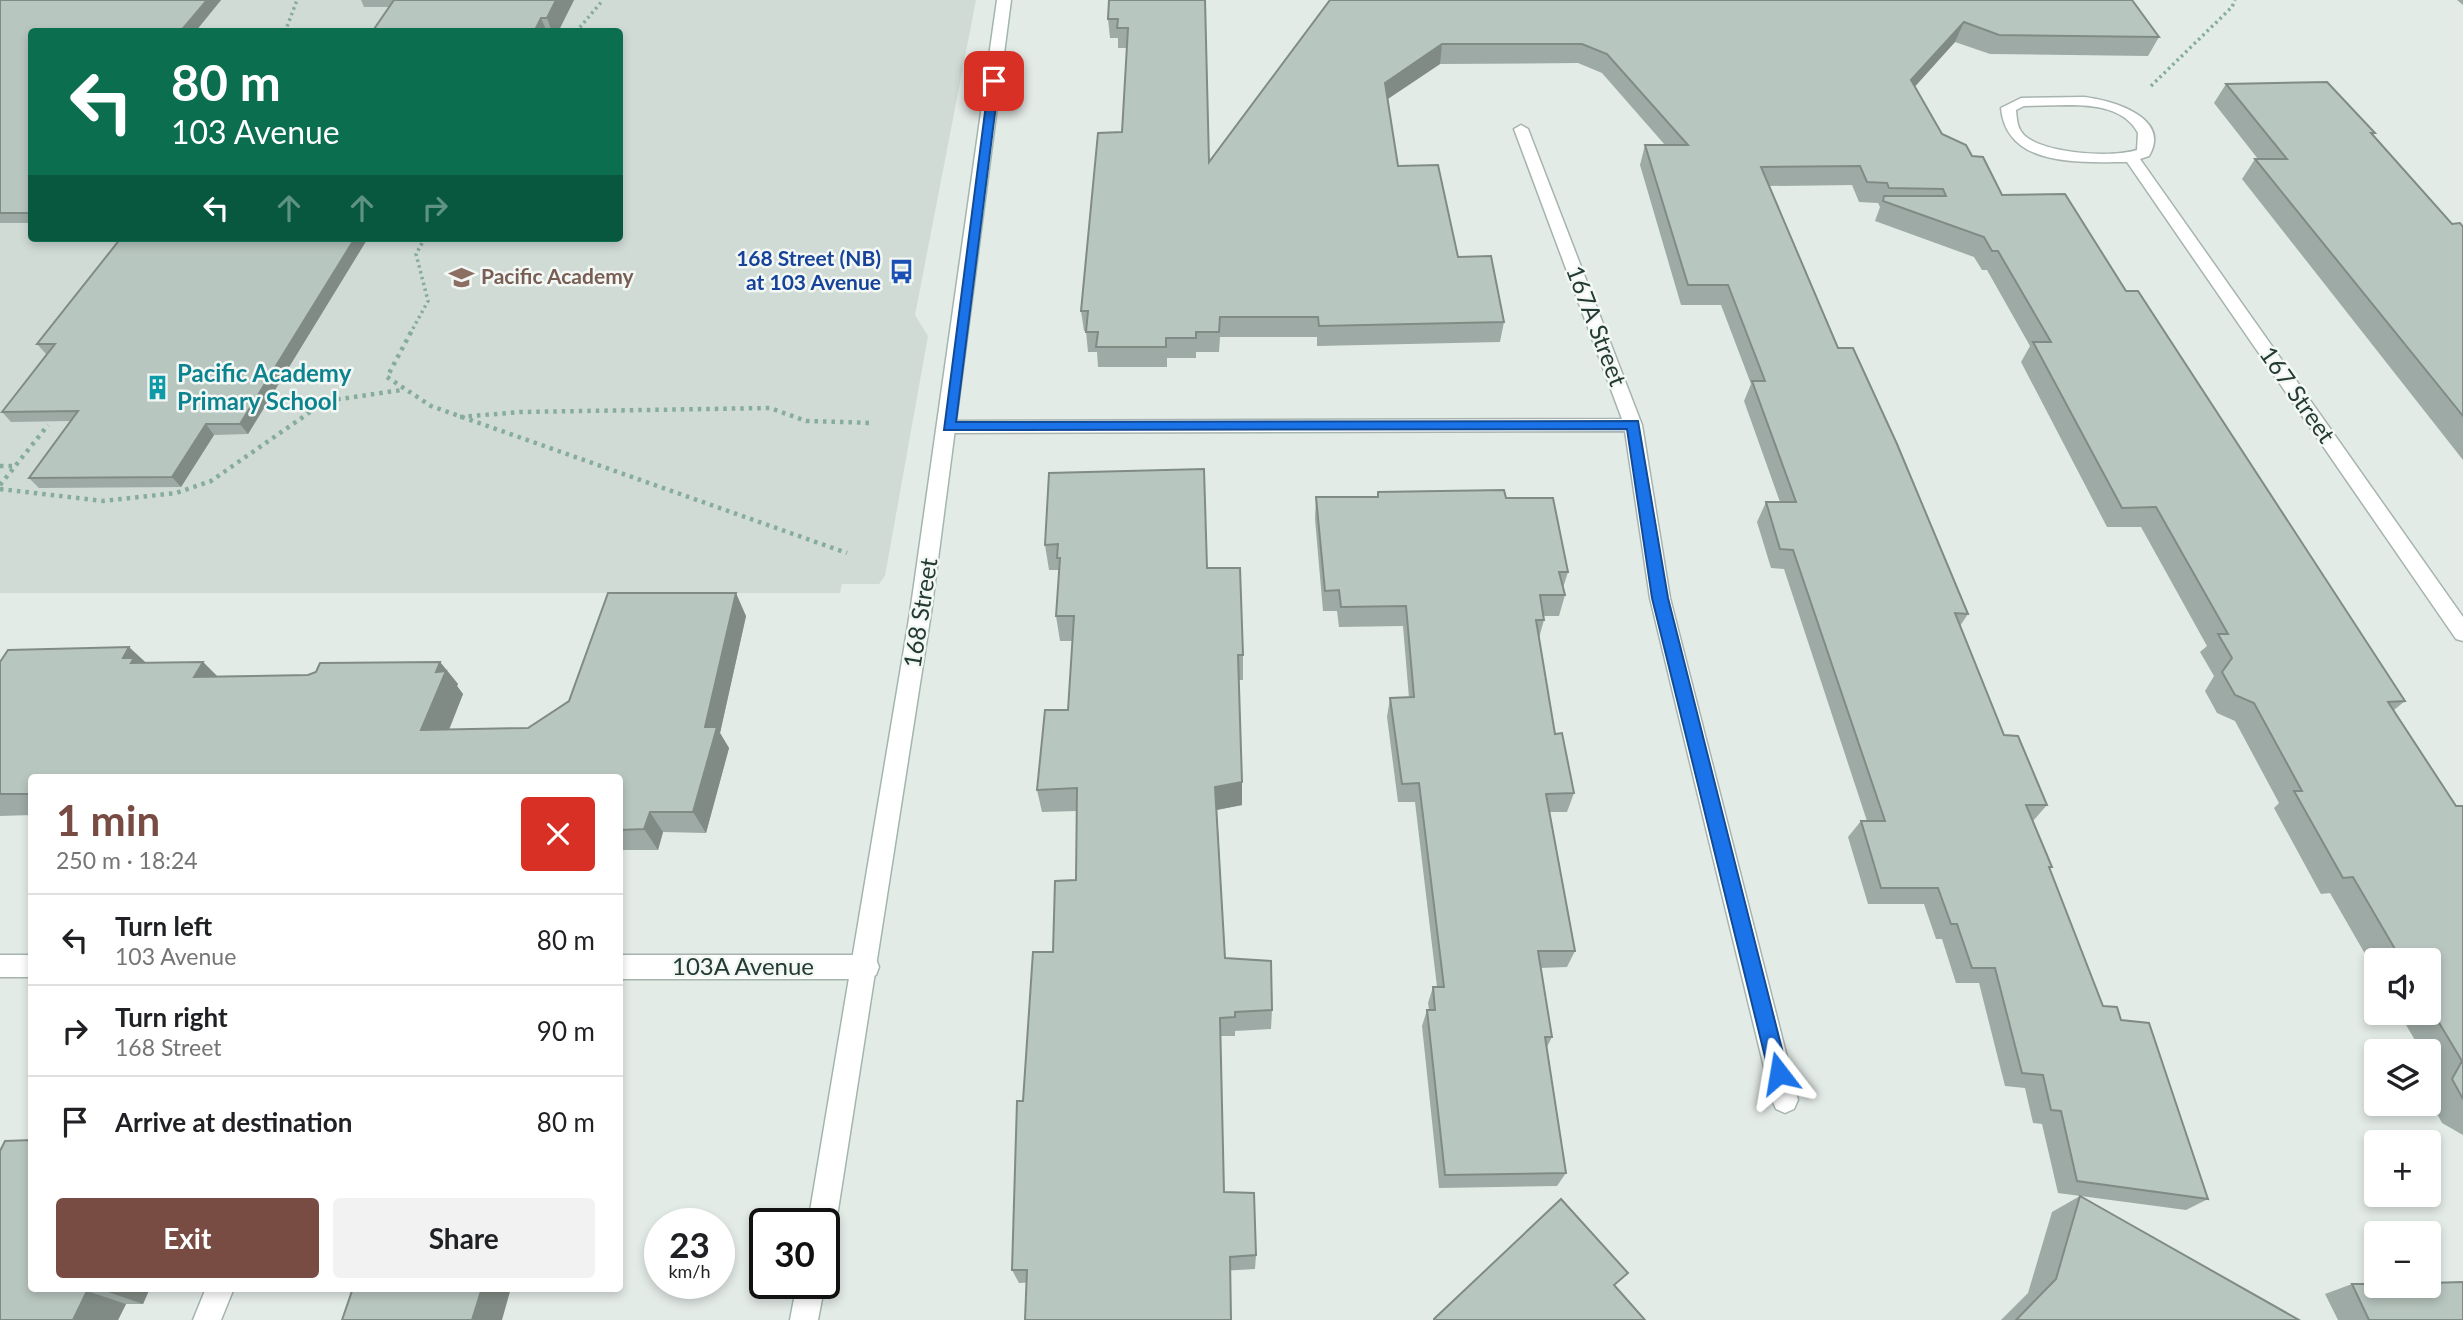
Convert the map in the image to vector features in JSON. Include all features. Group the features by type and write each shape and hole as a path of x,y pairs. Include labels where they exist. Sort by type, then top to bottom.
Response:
{"street":[{"name":"168 Street","path":"824,1208 867,967 949,427 1004,0"},
{"path":"2021,102 2098,102 2123,110 2144,129 2148,141 2144,153 2131,157 2045,153 2013,131 2007,119 2008,108 2021,102"},
{"name":"167A Street","path":"1521,130 1633,425 1660,598 1785,1100"},
{"name":"167 Street","path":"2131,157 2463,633"},
{"path":"949,427 1633,425"},
{"path":"0,966 28,966"},
{"name":"103A Avenue","path":"623,967 867,967"},
{"path":"207,1320 218,1292"},
{"path":"804,1320 808,1299"}],"path":[{"path":"286,28 297,0"},
{"path":"579,28 603,0"},
{"path":"2123,110 2232,7 2235,0"},
{"path":"423,242 416,254 428,301 387,377 403,389 452,417 481,424 690,495 847,554"},
{"path":"48,425 0,487 103,501 176,493 211,481 326,401 403,389"},
{"path":"452,417 520,412 770,408 806,421 873,423"},
{"path":"0,466 15,466"}],"shaded area":[{"name":"Pacific Academy","path":"0,0 976,0 915,315 928,336 885,576 879,584 842,584 840,593 0,593"}],"building":[{"path":"0,0 207,0 183,28 28,28 28,213 0,213"},
{"path":"394,0 556,0 547,18 541,18 536,28 375,28"},
{"path":"1109,0 1205,0 1209,162 1330,0 2132,0 2159,37 1999,35 1964,22 1911,80 1942,134 1966,145 1972,156 1983,157 2002,195 2065,194 2126,291 2138,291 2405,701 2388,702 2456,806 2463,806 2463,1099 2452,1079 2462,1061 2440,1025 2441,948 2394,948 2353,877 2343,878 2294,791 2302,791 2254,703 2235,695 2222,672 2232,658 2218,634 2228,634 2156,507 2122,508 2033,342 2051,342 1998,251 1992,251 1984,237 1883,201 1884,196 1946,196 1943,189 1889,188 1887,183 1867,182 1860,166 1761,167 1838,348 1853,348 1897,444 1968,614 1955,613 2004,735 2018,736 2047,805 2026,805 2103,1006 2117,1007 2121,1020 2149,1023 2208,1199 2077,1181 2061,1111 2051,1110 2043,1075 2022,1073 1995,968 1972,968 1957,924 1951,924 1938,888 1881,888 1861,821 1885,821 1793,550 1780,549 1766,502 1796,502 1752,381 1765,381 1728,285 1688,285 1645,145 1688,145 1607,54 1582,44 1442,44 1385,83 1398,166 1438,165 1458,257 1491,256 1504,322 1319,326 1318,317 1220,317 1219,332 1196,332 1196,338 1166,338 1166,347 1096,347 1098,332 1086,332 1088,311 1081,311 1098,133 1122,132 1128,28 1117,28 1118,19 1108,19"},
{"path":"2327,82 2375,133 2371,133 2452,224 2460,223 2463,227 2463,416 2255,159 2287,159 2226,84"},
{"name":"Pacific Academy Primary School","path":"118,242 353,242 240,424 206,424 172,477 29,478 78,411 2,412 55,344 37,344"},
{"path":"1204,469 1207,568 1240,568 1243,655 1238,655 1242,782 1215,787 1225,958 1271,961 1272,1010 1235,1012 1235,1017 1220,1018 1224,1192 1254,1193 1256,1255 1230,1257 1231,1320 1025,1320 1027,1270 1012,1270 1017,1101 1023,1101 1033,952 1053,952 1055,881 1076,880 1077,788 1037,790 1045,710 1068,710 1074,616 1056,616 1060,558 1057,558 1058,544 1045,545 1049,473"},
{"path":"1504,490 1506,498 1553,498 1568,572 1559,572 1565,595 1540,595 1544,620 1536,620 1555,734 1562,733 1574,793 1546,794 1575,951 1538,951 1552,1037 1545,1037 1566,1173 1445,1175 1427,1010 1435,1010 1433,987 1444,987 1419,783 1402,784 1390,698 1414,697 1406,606 1341,607 1339,590 1325,591 1316,497 1378,497 1378,492"},
{"path":"608,593 736,593 705,727 717,727 693,812 650,812 644,829 623,830 623,774 28,774 28,794 0,794 0,662 8,650 129,647 123,658 134,658 131,663 203,662 194,677 308,675 316,672 320,663 440,662 436,672 446,671 421,730 528,728 569,701"},
{"path":"28,1140 28,1292 87,1292 73,1320 0,1320 0,1151 5,1141"},
{"path":"2080,1196 2299,1320 2016,1320 2056,1279"},
{"path":"1561,1199 1628,1273 1614,1285 1645,1320 1434,1320 1434,1319"},
{"path":"2463,1282 2463,1320 2369,1320 2352,1284 2364,1284 2364,1298 2441,1298 2441,1283"},
{"path":"352,1292 481,1292 472,1320 342,1320"}],"place":[{"name":"168 Street (NB) at 103 Avenue","path":"901,271"},
{"name":"Pacific Academy","path":"461,277"},
{"name":"Pacific Academy Primary School","path":"157,388"}],"route":[{"path":"994,81 949,427 1633,425 1660,598 1779,1073"}]}
